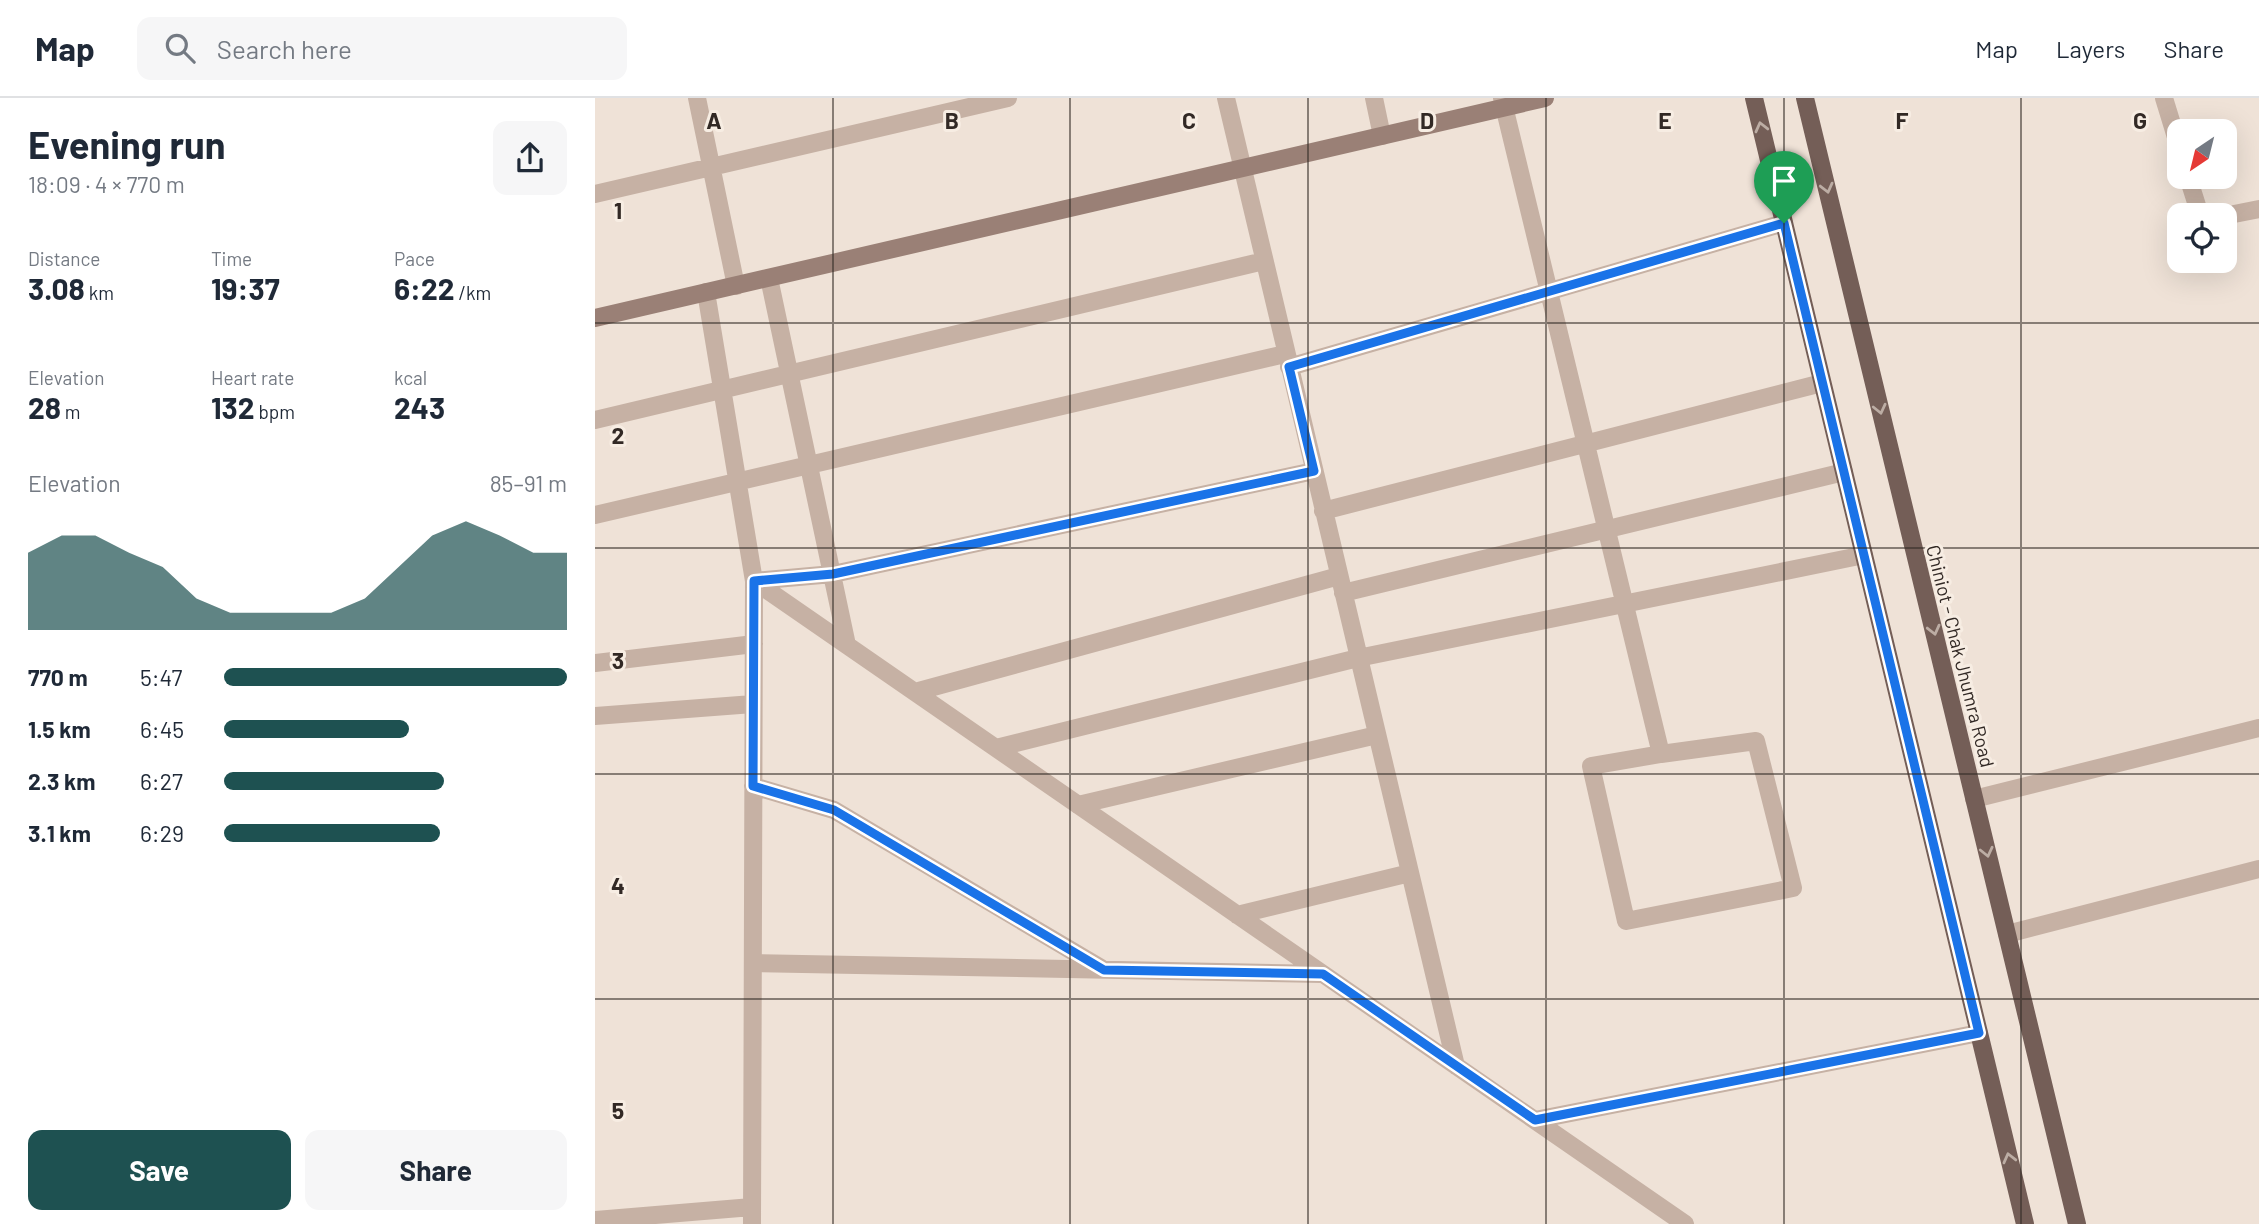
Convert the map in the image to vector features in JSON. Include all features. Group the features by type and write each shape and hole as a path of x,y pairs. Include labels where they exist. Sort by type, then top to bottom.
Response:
{"main road":[{"path":"1754,98 2025,1224"},
{"name":"Chiniot - Chak Jhumra Road","path":"1805,98 2077,1224"}],"street":[{"path":"697,98 736,286"},
{"path":"595,194 1008,98"},
{"path":"1226,98 1456,1066"},
{"path":"1374,98 1382,136"},
{"path":"595,318 1382,136 1504,103 1545,98"},
{"path":"2164,98 2170,119"},
{"path":"1504,103 1661,754"},
{"path":"2237,213 2259,209"},
{"path":"595,515 809,464 1287,360 1550,293 1784,223"},
{"path":"595,420 1264,261"},
{"path":"769,278 847,645"},
{"path":"595,1220 752,1215 754,581 706,292"},
{"path":"1323,511 1822,383"},
{"path":"754,581 833,574 1314,471"},
{"path":"915,692 1341,585 1607,531 1844,472"},
{"path":"996,748 1358,658 1864,555"},
{"path":"754,581 1685,1224"},
{"path":"595,663 754,644"},
{"path":"595,716 753,704"},
{"path":"1974,799 2259,728"},
{"path":"1078,805 1377,735"},
{"path":"1756,741 1793,888 1626,921 1591,766 1661,754 1756,741"},
{"path":"753,786 834,810 1104,970"},
{"path":"2007,934 2259,869"},
{"path":"1237,915 1410,873"},
{"path":"753,963 1323,974"},
{"path":"1535,1120 1979,1033"}],"route":[{"path":"1784,223 1979,1033 1535,1120 1323,974 1104,970 834,810 753,786 754,581 833,574 1314,471 1289,367 1784,223"}]}
